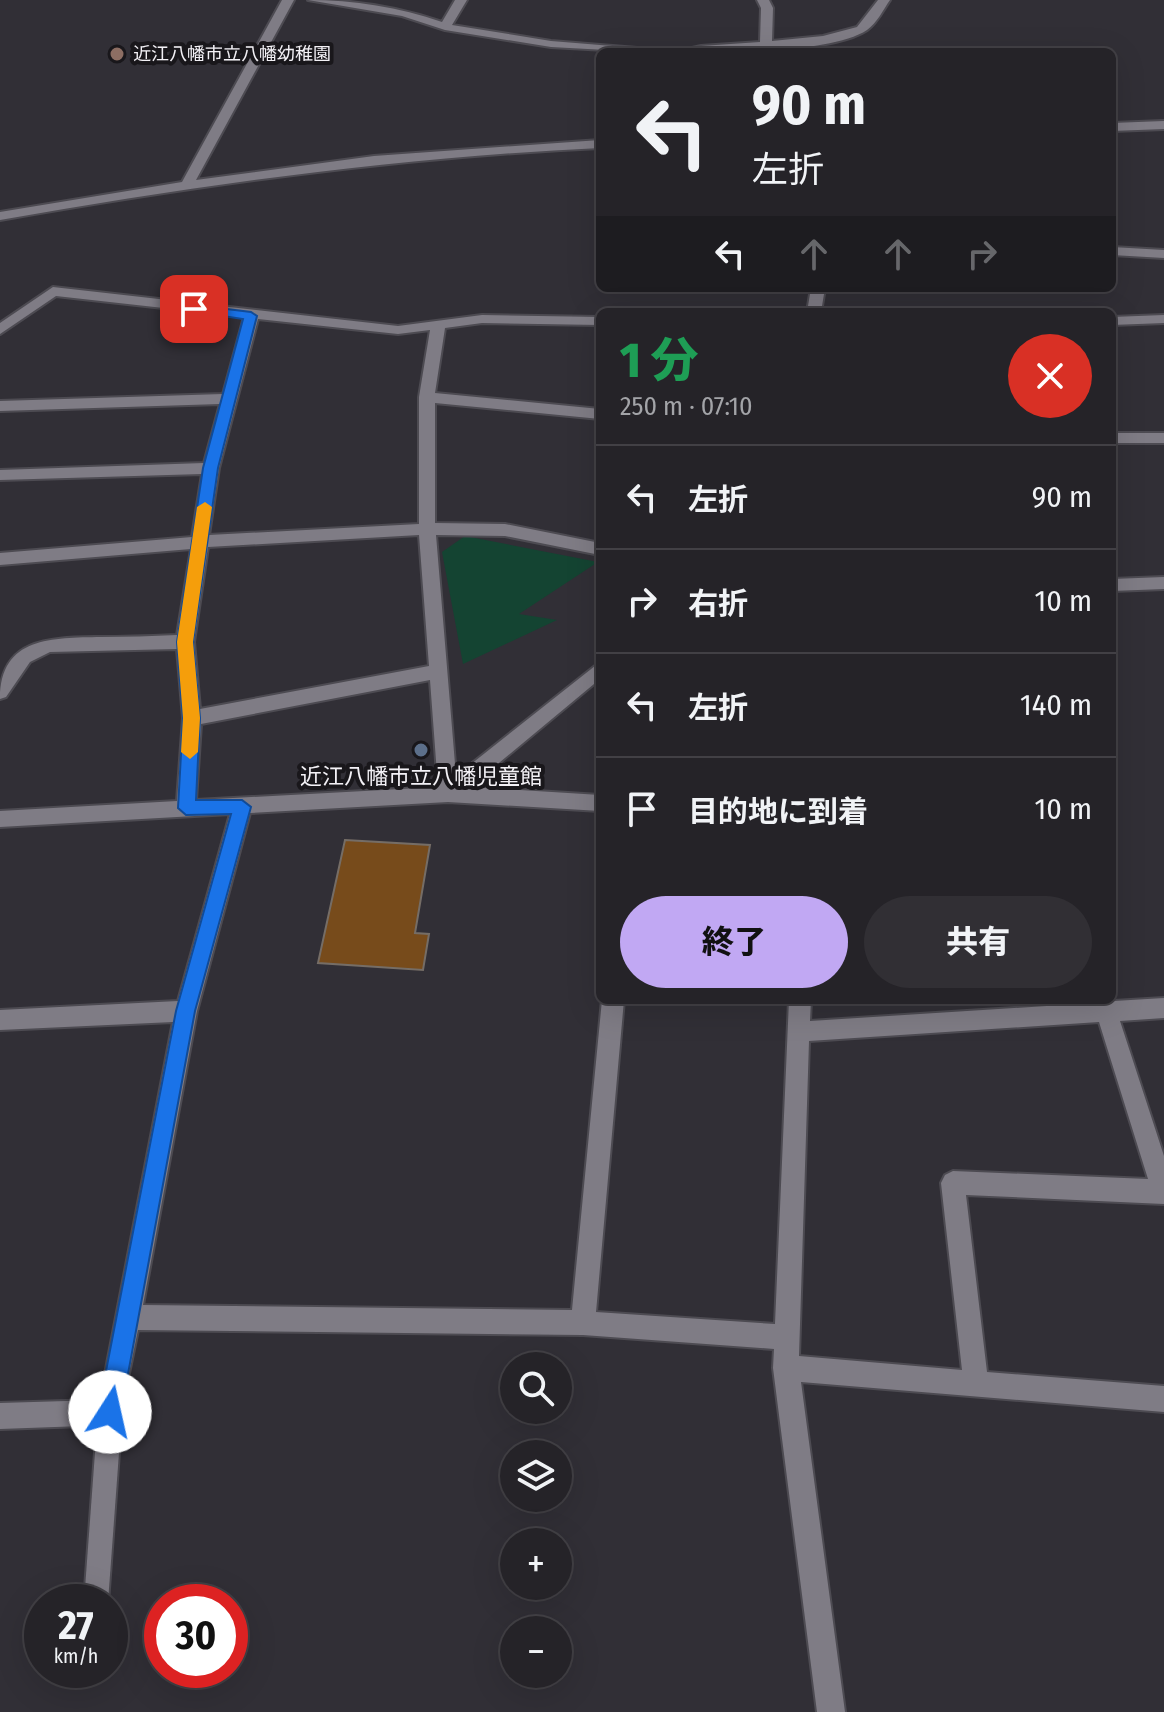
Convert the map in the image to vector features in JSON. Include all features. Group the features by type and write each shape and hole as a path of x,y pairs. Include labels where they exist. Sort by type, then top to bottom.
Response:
{"street":[{"path":"188,182 288,0"},
{"path":"314,0 404,13 445,27 596,48"},
{"path":"445,27 461,0"},
{"path":"763,0 767,8 766,43"},
{"path":"719,48 828,39 864,28 884,0"},
{"path":"1116,127 1164,125"},
{"path":"0,216 188,182 442,153 596,144"},
{"path":"1116,251 1164,254"},
{"path":"0,330 53,291 251,316 398,330 482,319 596,321"},
{"path":"186,808 192,718 185,642 211,468 251,316"},
{"path":"1116,321 1164,319"},
{"path":"438,325 427,397 427,529 448,794"},
{"path":"427,397 596,414"},
{"path":"0,406 228,399"},
{"path":"1116,438 1164,438"},
{"path":"0,475 211,468"},
{"path":"0,559 199,542 427,529 505,530 596,548"},
{"path":"1116,585 1164,583"},
{"path":"0,692 24,657 48,645 185,642"},
{"path":"192,718 438,671"},
{"path":"448,794 596,672"},
{"path":"0,819 448,794 596,803"},
{"path":"0,1416 110,1412 186,1011 242,807"},
{"path":"583,1323 613,1004"},
{"path":"800,1004 786,1368 831,1712"},
{"path":"800,1032 1105,1006 1164,1008"},
{"path":"976,1384 953,1183 1164,1191 1105,1006"},
{"path":"0,1020 186,1011"},
{"path":"126,1317 583,1323 786,1337"},
{"path":"786,1368 1164,1399"}],"lane":[{"path":"97,1584 110,1412"}],"green space":[{"path":"465,536 596,563 519,614 557,620 463,664 442,552"}],"building":[{"path":"345,840 430,845 415,933 429,934 423,970 318,963"}],"slow traffic":[{"path":"190,752 192,718 185,642 205,507"}],"place":[{"name":"近江八幡市立八幡幼稚園","path":"117,54"},
{"name":"近江八幡市立八幡児童館","path":"421,750"}],"route":[{"path":"110,1412 186,1011 242,807 186,808 192,718 185,642 211,468 251,316 194,309"}]}
